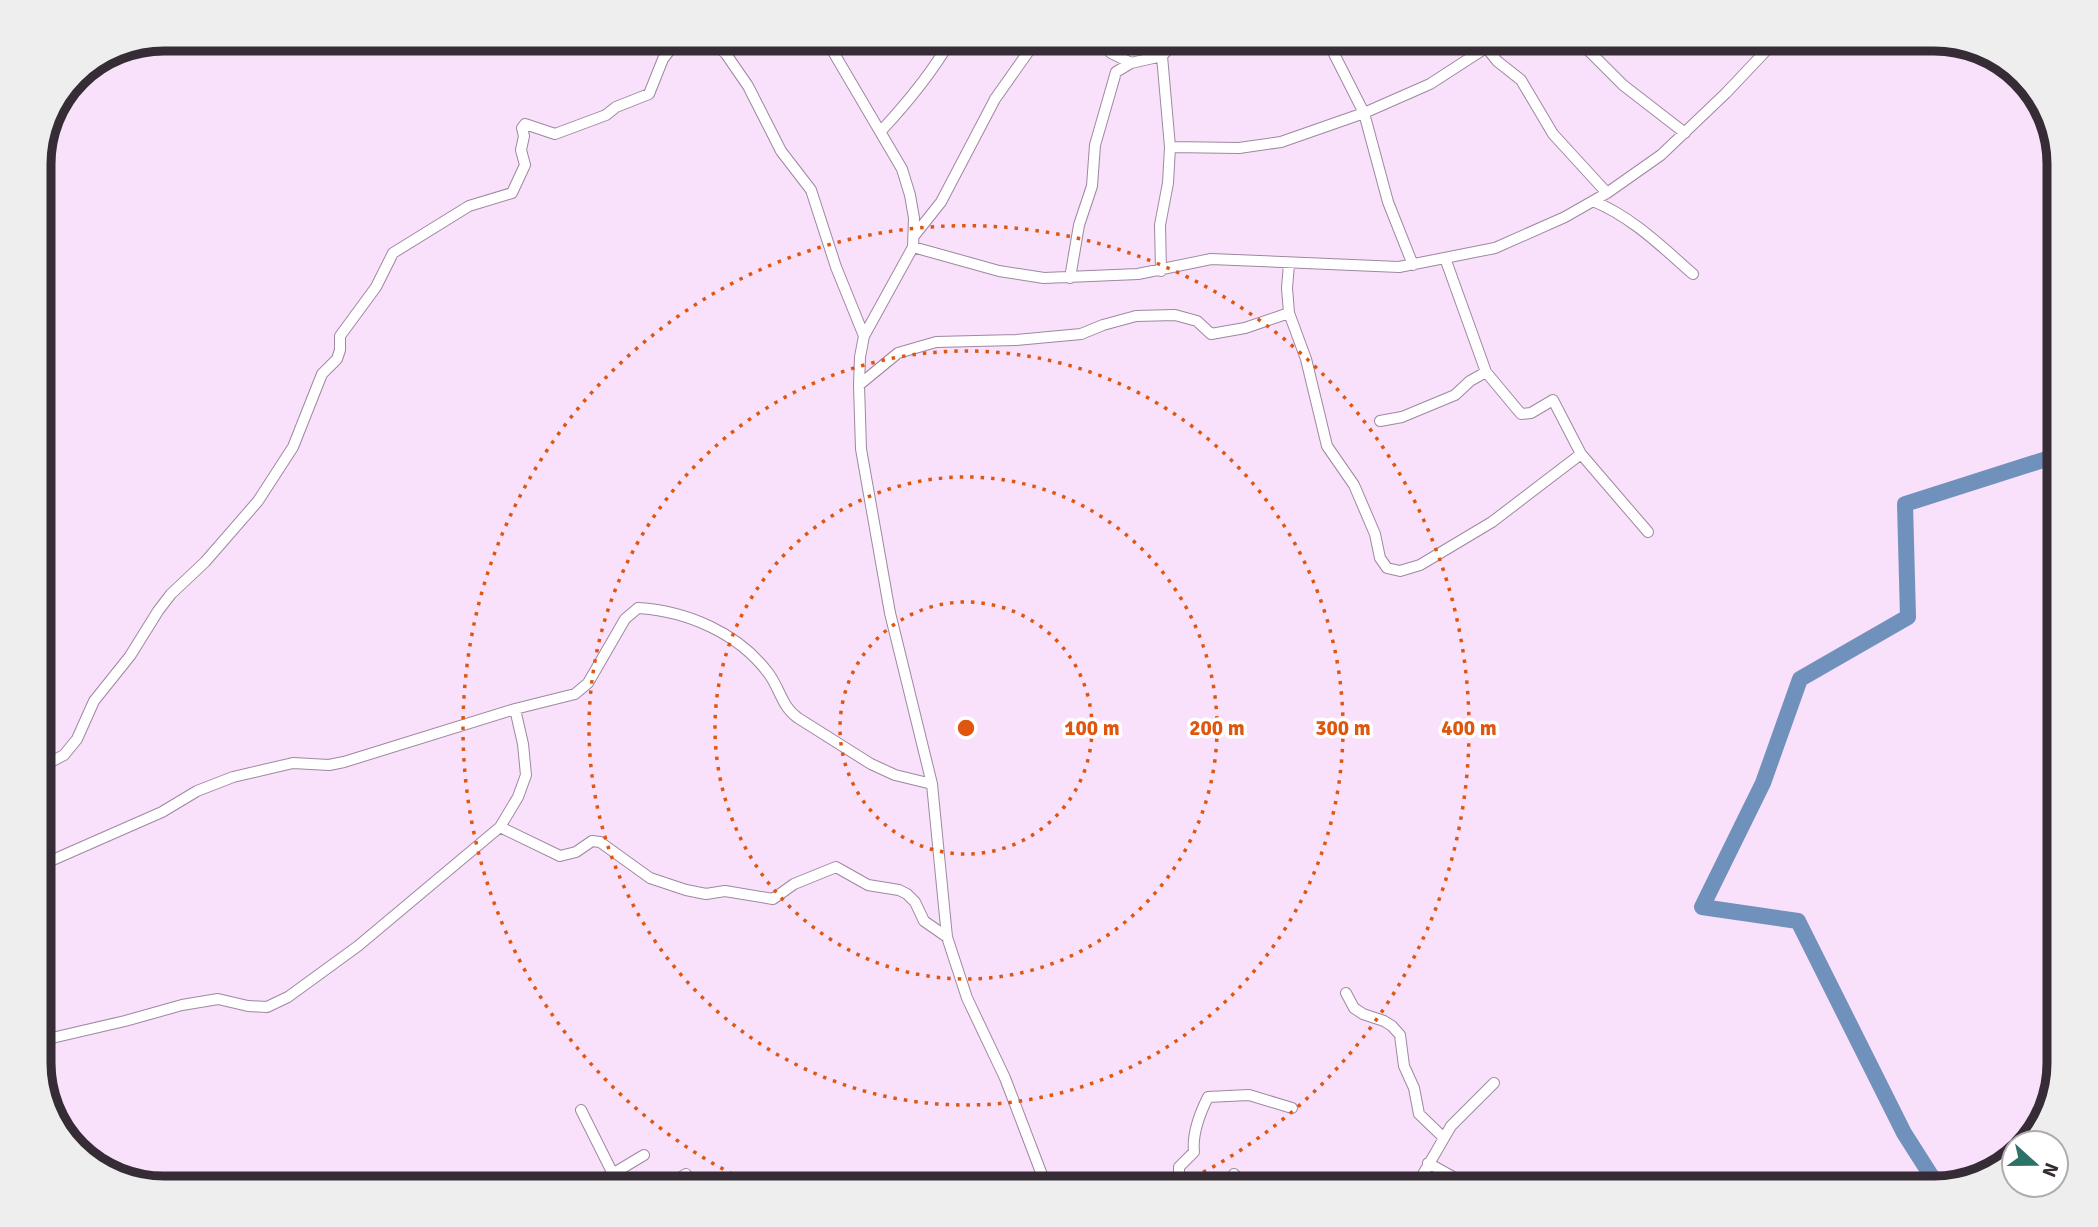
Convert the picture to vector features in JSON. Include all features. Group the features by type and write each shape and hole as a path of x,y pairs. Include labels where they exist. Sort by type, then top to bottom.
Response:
{"street":[{"path":"51,762 64,755 77,739 94,701 130,656 158,611 258,501 293,447 322,374 337,359 340,336 376,287 393,253 469,206 512,193 525,165 521,150 524,136 522,128 525,124 555,134 606,115 616,107 649,94 663,58 669,51"},
{"path":"723,51 748,86 781,151 811,190 836,267 864,335"},
{"path":"833,51 881,131 906,181 914,218 914,242"},
{"path":"881,131 914,95 945,51"},
{"path":"1029,51 995,99 941,202 914,242 864,335 859,385 861,449 890,613 932,784 947,937 967,998 1006,1079 1042,1176"},
{"path":"1110,51 1131,63"},
{"path":"1070,278 1079,225 1092,186 1093,152 1114,76 1131,63 1162,56 1166,51"},
{"path":"1333,51 1364,113 1388,202 1413,265"},
{"path":"1170,147 1239,148 1281,142 1364,113 1430,84 1473,51"},
{"path":"1489,51 1497,61 1521,80 1553,134 1607,192"},
{"path":"1589,51 1623,85 1685,133"},
{"path":"914,242 999,271 1044,278 1161,271 1211,260 1358,267 1413,265 1495,248 1592,201 1661,155 1765,51"},
{"path":"1161,271 1160,225 1168,183 1170,147 1162,56"},
{"path":"1592,201 1613,209 1630,220 1693,274"},
{"path":"1446,258 1486,372 1521,414 1531,413 1553,400 1581,454 1648,532"},
{"path":"1289,264 1289,313 1306,359 1327,446 1354,485 1375,534 1380,558 1387,568 1400,570 1420,565 1492,522 1581,454"},
{"path":"859,385 898,354 936,342 1016,340 1081,334 1136,316 1175,315 1197,321 1211,334 1245,328 1289,313"},
{"path":"1380,421 1402,417 1455,395 1470,381 1486,372"},
{"path":"51,861 162,812 197,790 233,777 293,763 329,765 344,762 514,709 575,694 585,687 629,613 638,608 693,620 722,632 742,647 769,674 788,712 871,764 895,775 932,784"},
{"path":"51,1038 182,1004 218,999 267,1007 288,997 358,946 500,827 526,775 523,744 514,709"},
{"path":"500,827 561,856 576,852 592,841 600,842 650,878 699,893 725,891 773,900 794,884 836,867 868,885 907,894 915,902 924,921 947,937"},
{"path":"1346,993 1354,1008 1384,1021 1400,1035 1404,1066 1414,1088 1419,1114 1444,1138"},
{"path":"1421,1176 1458,1116 1494,1083"},
{"path":"1178,1176 1178,1167 1194,1152 1193,1143 1198,1121 1208,1097 1249,1096 1292,1108"},
{"path":"582,1110 613,1174"},
{"path":"610,1176 644,1155"},
{"path":"1428,1163 1451,1176"}],"waterway":[{"path":"1931,1176 1904,1133 1798,921 1702,907 1763,783 1800,679 1908,617 1905,504 2047,459"}]}
